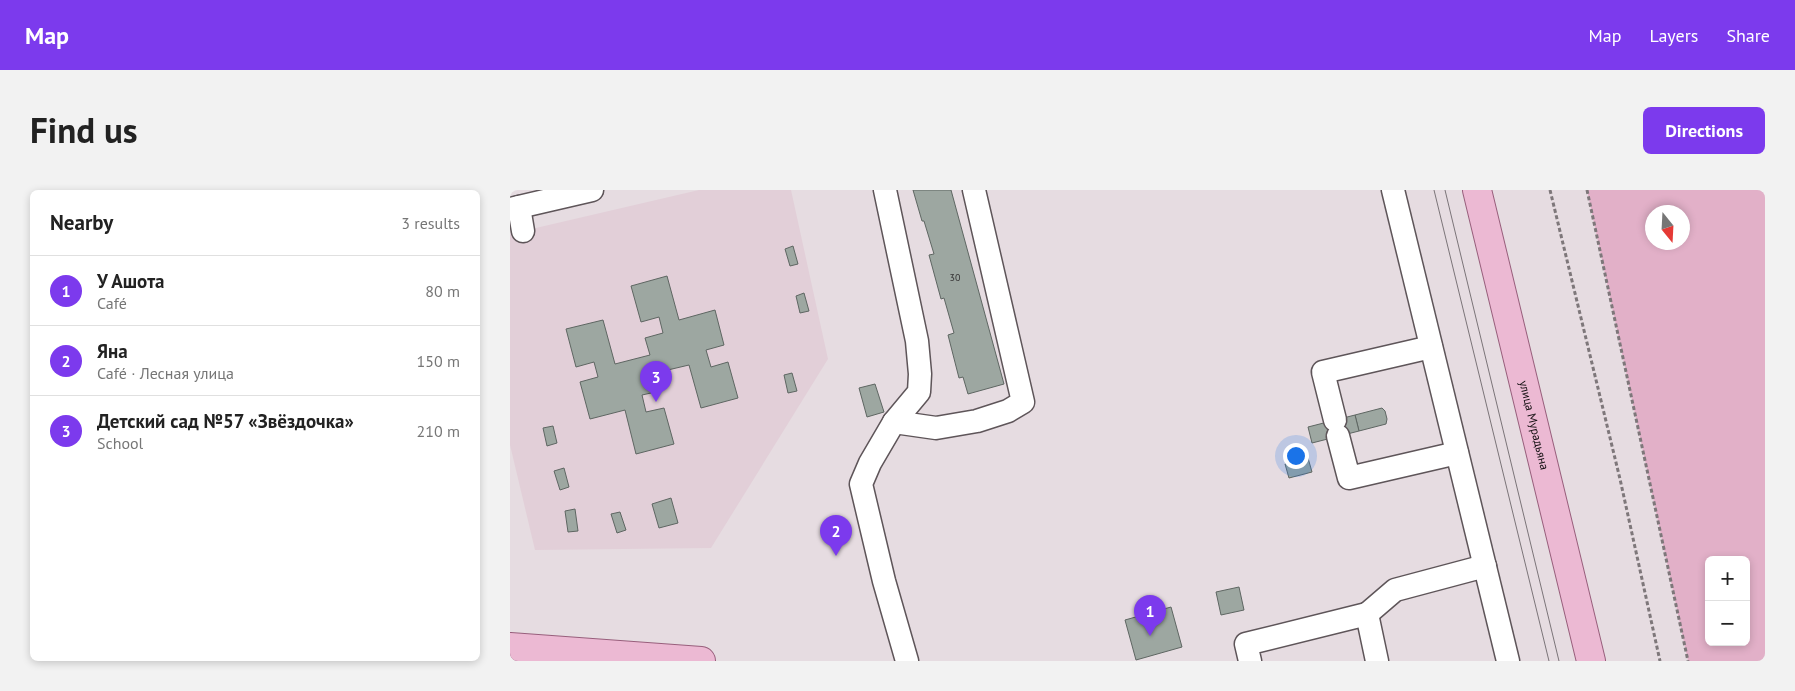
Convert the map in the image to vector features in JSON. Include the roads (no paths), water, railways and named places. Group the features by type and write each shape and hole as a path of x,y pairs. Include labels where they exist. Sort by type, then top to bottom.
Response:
{"main road":[{"name":"улица Мурадьяна","path":"1477,190 1590,661"},
{"path":"510,647 701,661"}],"lane":[{"path":"523,231 514,208 592,190"},
{"path":"885,190 917,341 920,374 919,392 894,422 870,463 862,484 884,581 907,661"},
{"path":"894,422 936,428 976,421 1008,411 1024,402 974,190"},
{"path":"1393,190 1508,661"},
{"path":"1431,347 1323,372 1349,478 1457,453"},
{"path":"1250,661 1246,644 1368,614 1395,590 1485,566"},
{"path":"1368,614 1377,661"}],"tram line":[{"path":"1434,190 1549,661"},
{"path":"1445,190 1559,661"}],"place":[{"name":"Детский сад №57 «Звёздочка»","path":"656,402"},
{"name":"Яна","path":"836,556"},
{"name":"У Ашота","path":"1150,636"}]}
